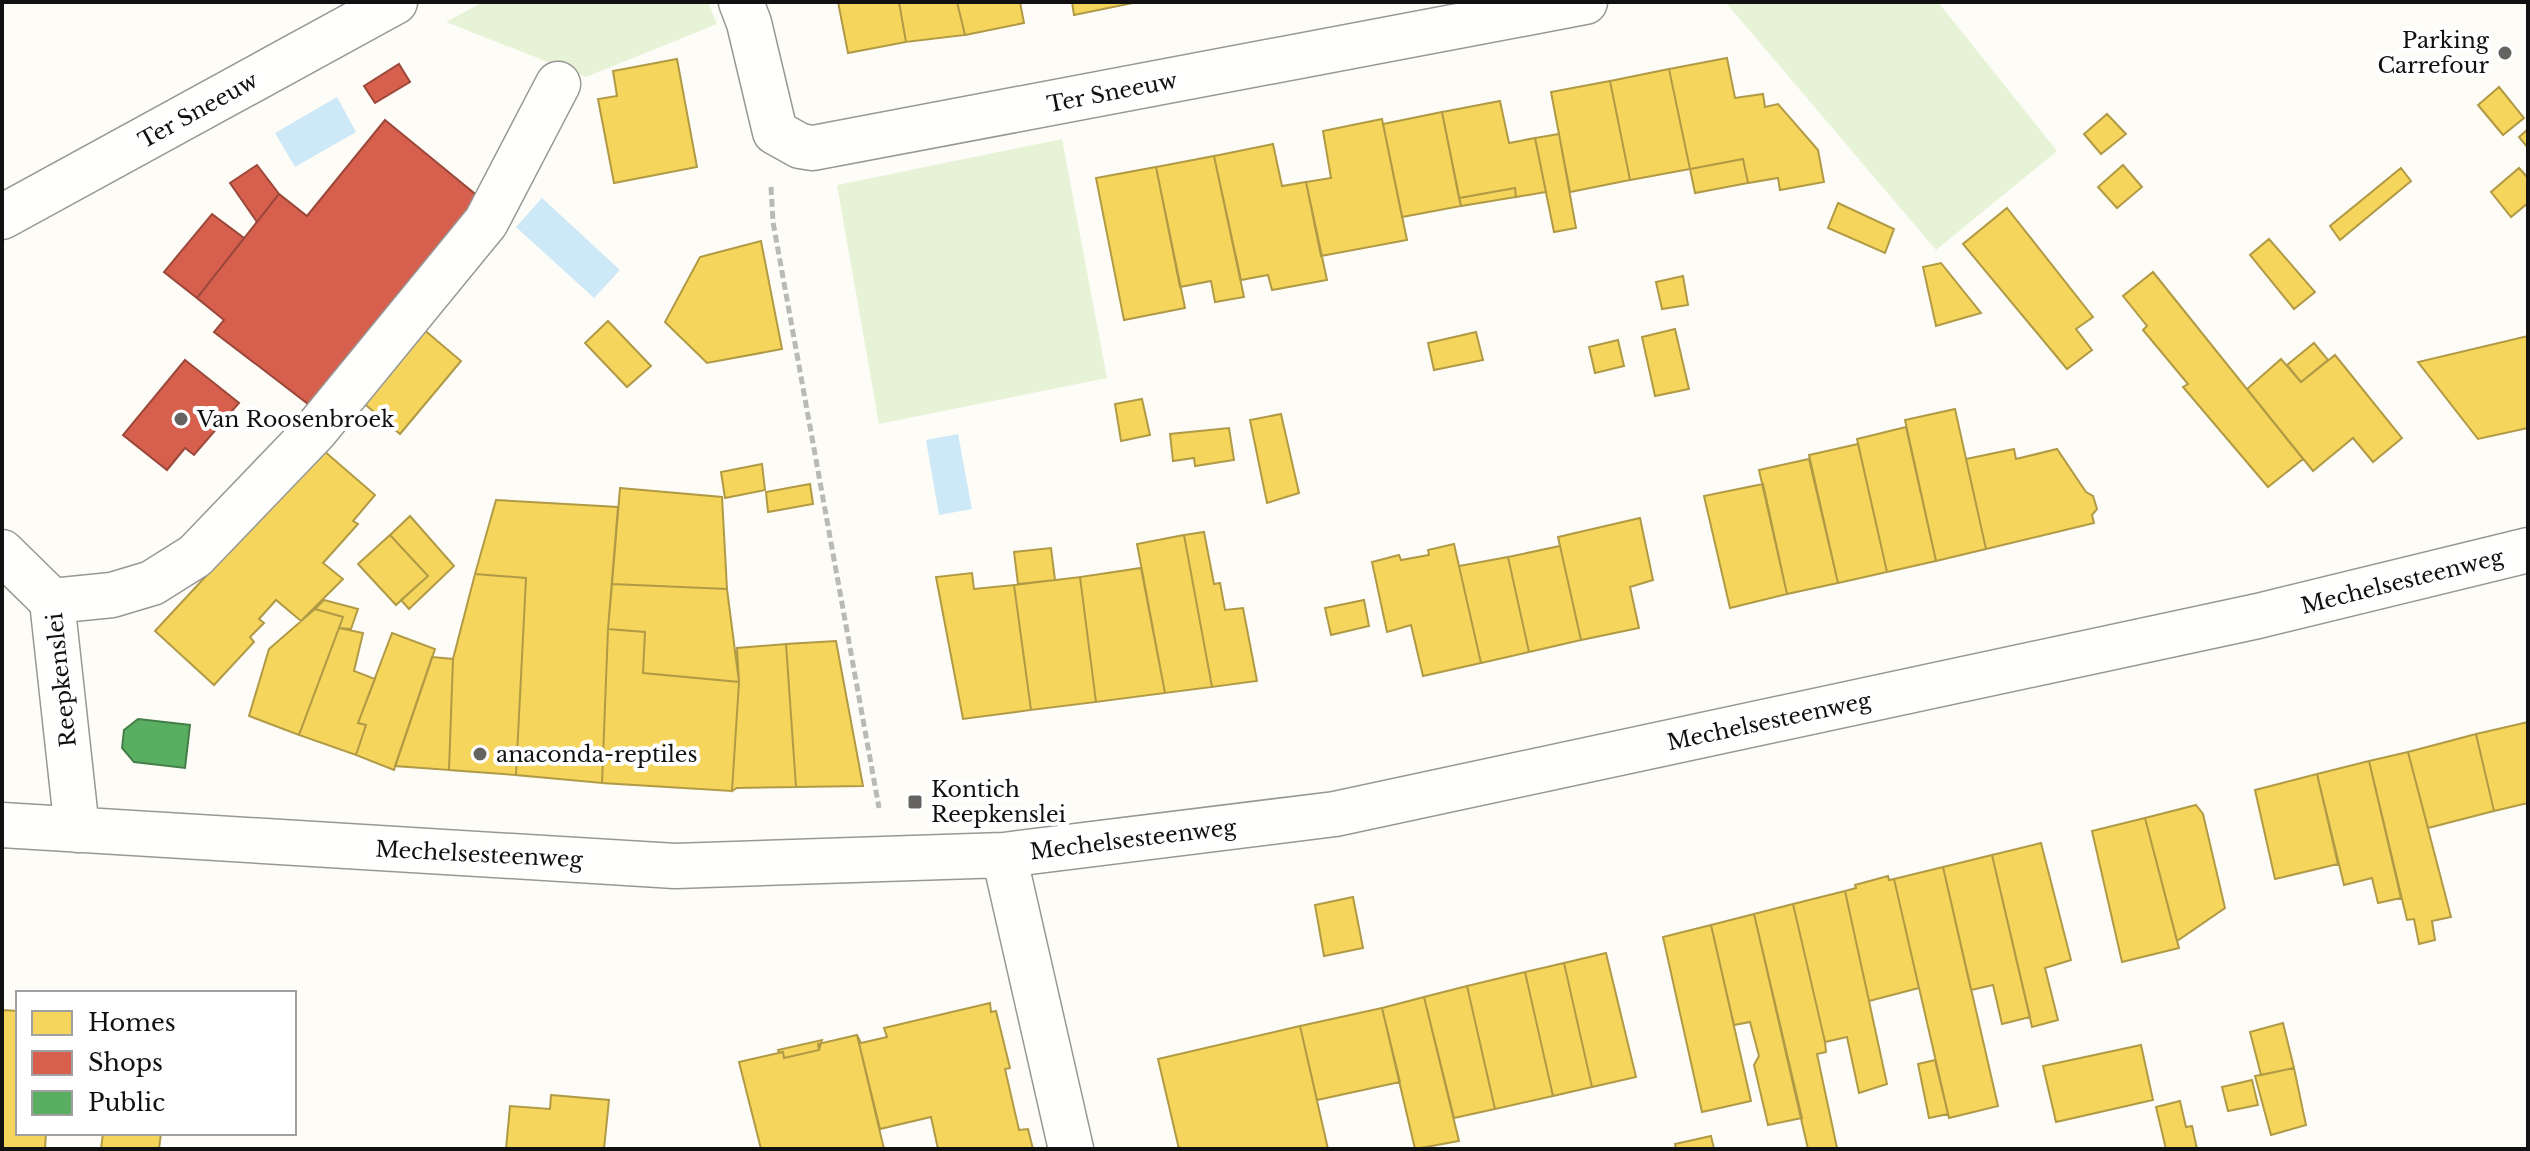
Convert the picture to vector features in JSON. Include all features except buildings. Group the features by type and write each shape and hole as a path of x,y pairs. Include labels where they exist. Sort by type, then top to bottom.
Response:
{"street":[{"name":"Ter Sneeuw","path":"2,217 395,2"},
{"path":"741,2 749,23 769,118"},
{"name":"Ter Sneeuw","path":"769,118 775,132 787,140 800,146 827,146 1585,2"},
{"path":"52,601 112,595 152,583 195,556 315,431 486,222 558,84"},
{"name":"Mechelsesteenweg","path":"2,825 675,866 1004,855 1335,814 2258,616 2528,550"},
{"name":"Reepkenslei","path":"2,552 52,601 77,830"},
{"name":"Mechelsesteenweg","path":"1004,855 1071,1149"}],"path":[{"path":"769,118 773,222 888,859"}],"green space":[{"path":"483,2 708,2 717,24 586,77 446,22"},
{"path":"1938,2 2057,151 1936,250 1727,4"},
{"path":"1062,139 1107,378 879,424 837,185"}],"water":[{"path":"337,97 356,132 295,167 275,133"},
{"path":"542,198 620,270 594,298 516,227"},
{"path":"958,434 972,509 939,515 926,440"}],"place":[{"name":"Parking Carrefour","path":"2505,53"},
{"name":"Van Roosenbroek","path":"181,419"},
{"name":"anaconda-reptiles","path":"480,754"},
{"name":"Kontich Reepkenslei","path":"915,802"}]}
